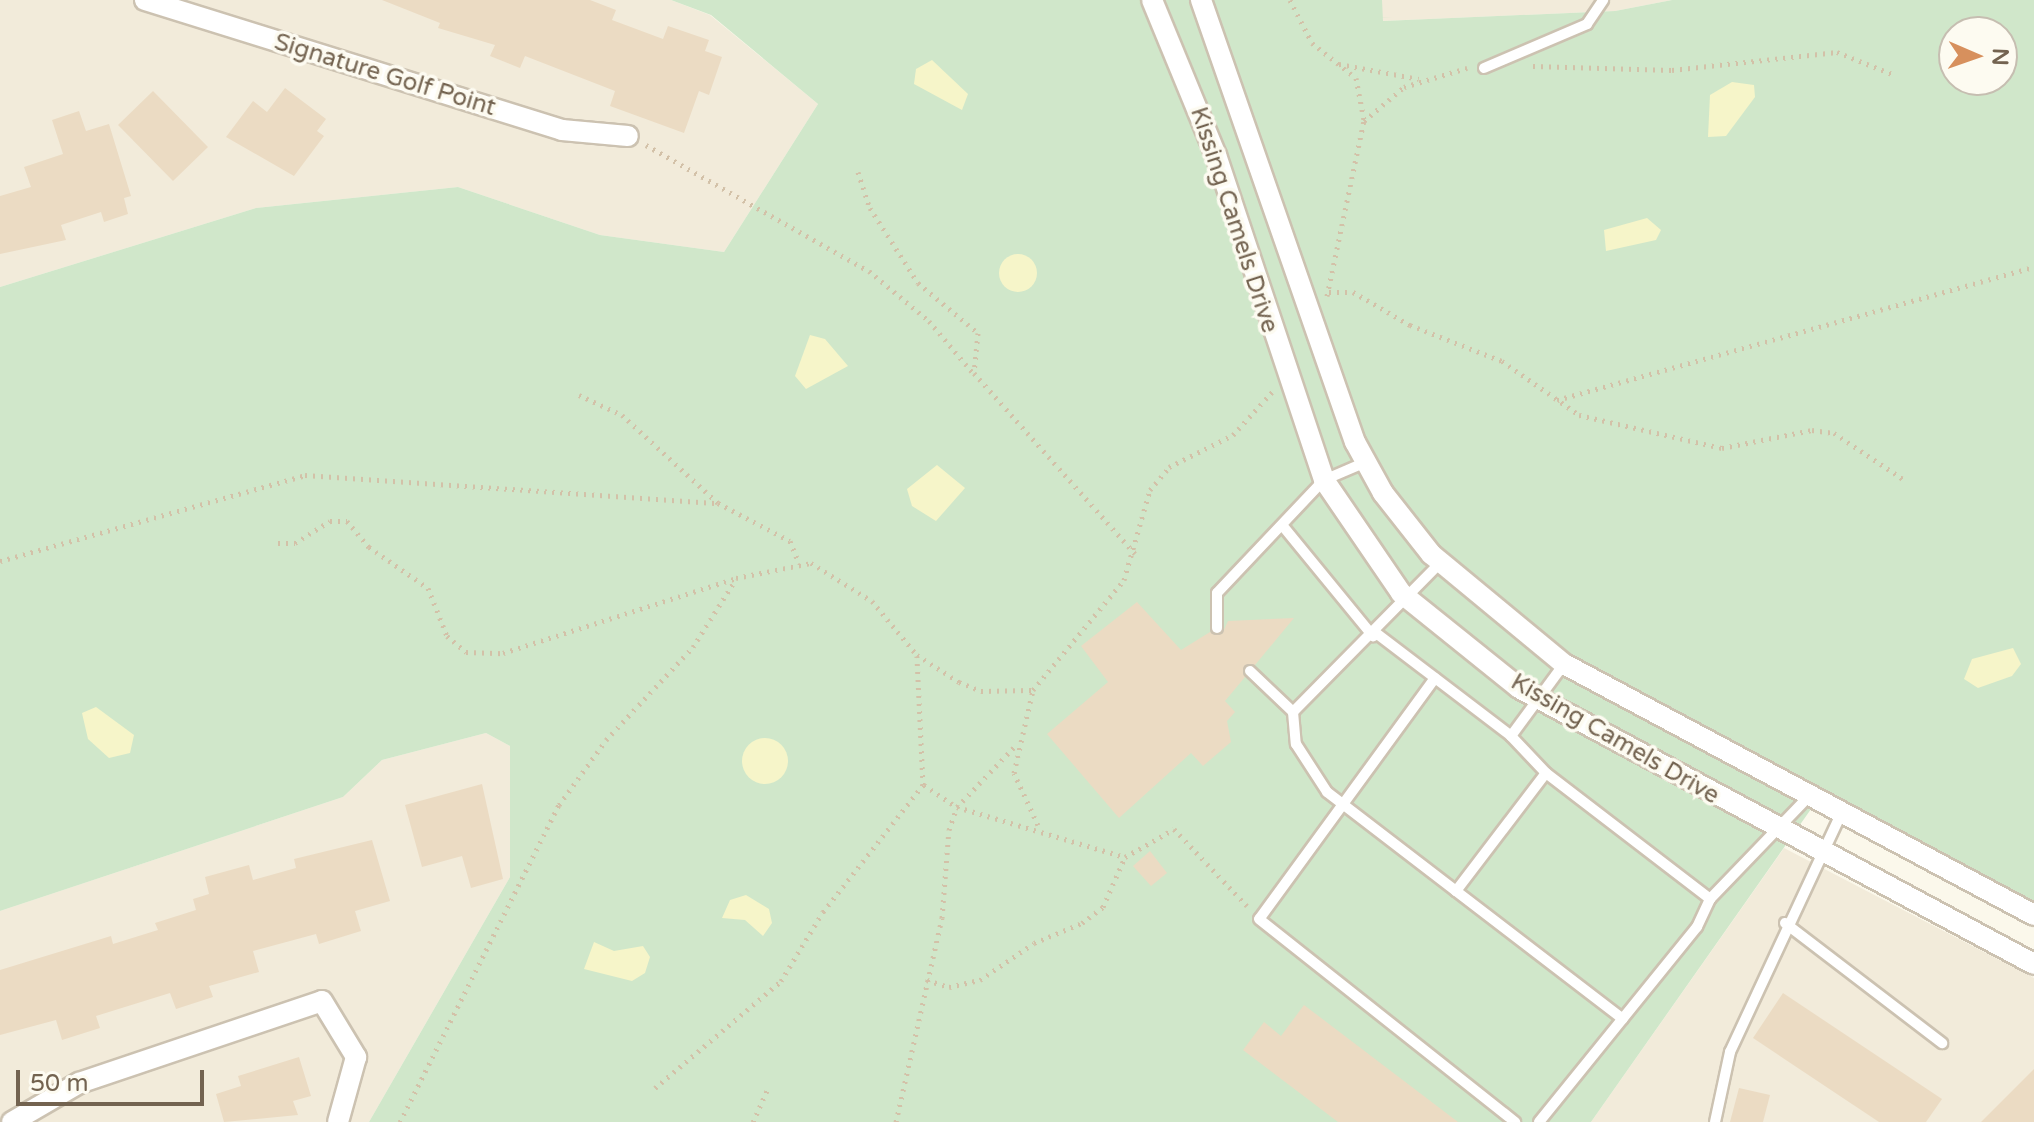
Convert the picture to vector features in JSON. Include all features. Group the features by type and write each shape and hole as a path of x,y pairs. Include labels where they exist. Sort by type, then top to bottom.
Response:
{"street":[{"name":"Signature Golf Point","path":"145,0 562,130 628,136"},
{"name":"Kissing Camels Drive","path":"1152,0 1216,155 1284,376 1324,480 1409,600 1537,698 1819,853 2034,964"},
{"name":"Kissing Camels Drive","path":"1201,0 1366,462 1440,563 1564,664 2034,915"},
{"path":"12,1122 79,1083 322,1001 356,1057 338,1122"}],"lane":[{"path":"1484,68 1587,24 1603,0"},
{"path":"1217,628 1217,593 1324,480 1366,462"},
{"path":"1282,525 1375,635 1511,736 1546,773 1710,899"},
{"path":"1293,712 1375,635 1440,563"},
{"path":"1511,736 1564,664"},
{"path":"1250,671 1293,712 1296,744 1342,803 1623,1019"},
{"path":"1435,678 1259,919 1515,1122"},
{"path":"1456,891 1546,773"},
{"path":"1539,1122 1697,927 1710,899 1779,831 1810,795"},
{"path":"1715,1122 1730,1052 1785,923 1842,812"},
{"path":"1785,923 1942,1043"}],"path":[{"path":"1290,0 1296,21 1334,63 1356,78 1364,121 1329,292 1313,319"},
{"path":"1527,66 1688,70 1837,52 1892,74"},
{"path":"1334,63 1419,79 1484,68"},
{"path":"1364,121 1419,79"},
{"path":"628,136 869,271 929,321 1135,554"},
{"path":"858,172 870,208 918,283 978,333 974,373"},
{"path":"1556,400 2034,267"},
{"path":"1329,292 1353,292 1410,325 1502,361 1579,415 1722,448 1812,430 1834,433 1903,479"},
{"path":"1038,825 1020,798 1015,745 1033,690 1124,580 1135,554 1136,522 1169,467 1233,435 1284,376"},
{"path":"579,395 643,431 718,503 790,541 799,563"},
{"path":"0,561 305,475 718,503"},
{"path":"278,543 295,543 330,521 347,521 369,547 428,588 447,636 466,652 503,653 736,578 811,563 872,601 917,655 981,691 1033,690"},
{"path":"400,1122 559,805 606,740 693,647 736,578"},
{"path":"655,1088 781,981 823,912 923,785 917,655"},
{"path":"896,1122 927,980 957,807 1015,745"},
{"path":"923,785 957,807 1038,825 1125,857"},
{"path":"927,980 949,987 980,980 1034,943 1082,923 1103,907 1125,857 1174,829 1259,919"},
{"path":"753,1122 769,1086"}],"shaded area":[{"path":"0,0 671,0 710,15 818,104 724,252 600,235 458,187 256,208 0,287"},
{"path":"671,0 1382,0 1383,21 1615,11 1672,0 2034,0 2034,903 1823,792 1591,1122 369,1122 510,877 510,746 486,733 382,760 343,797 0,911 0,287 256,208 458,187 600,235 724,252 818,104 711,15"},
{"path":"1382,0 1672,0 1615,11 1382,21"},
{"path":"486,733 510,746 510,877 369,1122 0,1122 0,911 343,797 382,760"},
{"path":"1784,848 2034,978 2034,1122 1591,1122"}],"sand":[{"path":"932,60 968,94 962,110 914,84 916,69"},
{"path":"1732,82 1754,85 1755,97 1726,136 1708,137 1710,95"},
{"path":"1647,218 1661,230 1656,240 1606,251 1604,230"},
{"path":"1018,254 1031,260 1037,273 1031,286 1018,292 1005,286 999,273 1005,260"},
{"path":"810,335 825,339 848,366 806,389 795,376"},
{"path":"937,465 965,488 936,521 912,506 907,489"},
{"path":"2013,648 2021,664 2012,676 1978,688 1964,679 1972,659"},
{"path":"96,707 134,735 130,753 109,758 88,739 82,713"},
{"path":"765,738 781,745 788,761 781,777 765,784 749,777 742,761 749,745"},
{"path":"746,895 769,909 772,923 763,936 745,920 722,918 730,900"},
{"path":"594,942 614,951 643,946 650,957 645,973 632,981 584,969"}],"building":[{"path":"382,0 590,0 616,10 612,20 663,39 668,26 709,40 705,51 722,57 709,95 699,91 684,133 610,106 615,91 525,56 520,68 490,56 495,45 438,28 440,23"},
{"path":"285,88 326,119 317,131 324,136 294,176 226,137 253,101 267,112"},
{"path":"153,91 208,147 173,181 118,125"},
{"path":"79,111 86,131 109,124 131,196 124,198 128,214 104,222 101,212 61,225 66,240 0,254 0,196 31,187 24,167 63,154 52,120"},
{"path":"1137,602 1181,650 1210,632 1222,634 1228,621 1294,618 1255,665 1244,666 1245,677 1225,701 1235,712 1227,721 1231,742 1203,766 1191,753 1119,818 1047,734 1108,682 1081,646"},
{"path":"482,784 503,879 471,888 462,856 422,867 405,805"},
{"path":"372,840 390,901 355,911 361,931 319,944 316,934 253,951 259,972 209,986 213,997 176,1009 170,993 96,1016 100,1028 62,1040 56,1020 0,1035 0,970 111,936 113,944 158,930 155,923 196,910 193,899 209,894 205,877 249,865 253,880 296,868 294,859"},
{"path":"1150,851 1167,873 1151,886 1133,866"},
{"path":"1783,993 1942,1099 1926,1122 1879,1122 1753,1038"},
{"path":"1304,1005 1458,1122 1338,1122 1243,1050 1264,1022 1281,1036"},
{"path":"299,1057 311,1096 293,1101 298,1115 224,1122 216,1094 241,1086 238,1076"},
{"path":"2034,1069 2034,1122 1981,1122"},
{"path":"1739,1088 1770,1095 1763,1122 1730,1122"}]}
